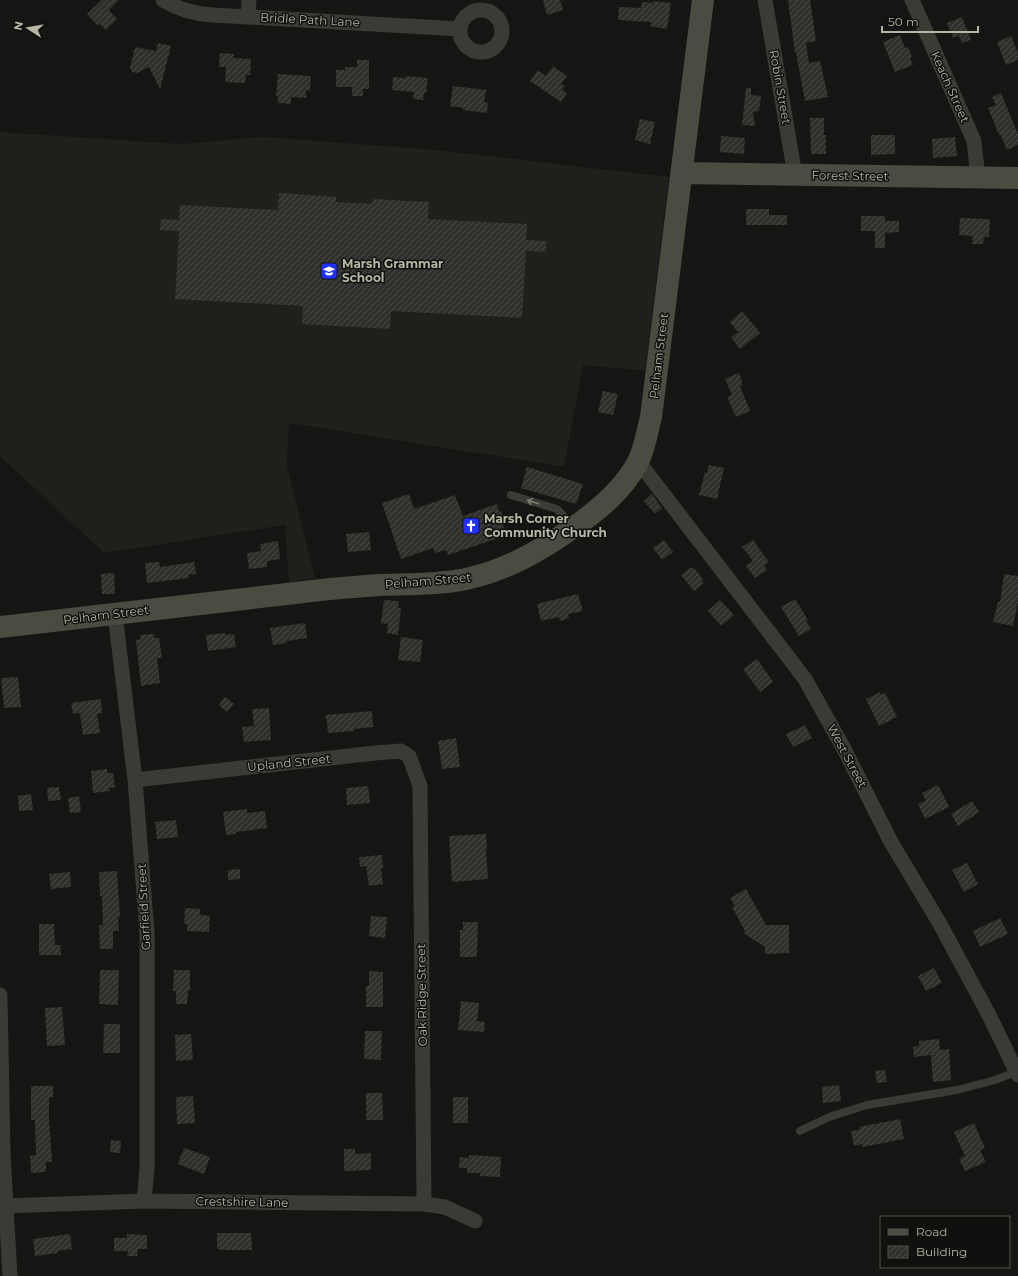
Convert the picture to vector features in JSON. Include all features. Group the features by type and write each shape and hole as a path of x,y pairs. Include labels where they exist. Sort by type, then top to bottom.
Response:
{"street":[{"name":"Bridle Path Lane","path":"163,0 177,8 196,13 221,16 460,29"},
{"path":"248,17 249,0"},
{"name":"Pelham Street","path":"0,628 344,587 429,583 465,579 505,566 529,556 550,544 592,515 611,498 626,481 638,461 646,440 654,396 703,0"},
{"name":"Robin Street","path":"765,0 795,175"},
{"name":"Keach Street","path":"912,0 974,140 978,178"},
{"name":"Forest Street","path":"682,173 1018,178"},
{"name":"West Street","path":"638,461 805,679 844,748 891,842 940,924 990,1017 1017,1073"},
{"name":"Garfield Street","path":"115,614 135,780 147,933 147,1168 144,1201"},
{"name":"Upland Street","path":"135,780 375,753 401,752 409,756 420,786"},
{"name":"Oak Ridge Street","path":"420,786 424,1204"},
{"path":"0,995 3,1153 10,1276"},
{"name":"Crestshire Lane","path":"6,1206 144,1201 424,1204 445,1207 475,1221"}],"lane":[{"path":"511,495 557,509 574,527"},
{"path":"800,1130 829,1117 867,1105 957,1090 1017,1073"}],"shaded area":[{"name":"Marsh Grammar School","path":"0,132 181,144 263,137 438,150 669,177 645,371 583,365 564,467 289,423 287,466 315,578 289,582 285,525 104,553 0,456"}],"building":[{"path":"102,0 119,0 109,10 117,19 106,30 100,24 98,26 87,14"},
{"path":"543,0 560,0 563,10 547,15"},
{"path":"788,0 810,0 816,41 806,43 809,63 820,61 828,97 805,101 796,52 795,53"},
{"path":"653,1 671,3 667,29 650,26 651,22 618,20 619,7 641,8 642,2 653,3"},
{"path":"962,17 971,40 962,43 959,36 953,38 947,23"},
{"path":"900,35 905,48 908,47 913,65 895,72 883,42"},
{"path":"1011,36 1018,53 1018,60 1006,65 997,42"},
{"path":"158,43 171,46 160,89 149,67 137,73 132,72 130,68 135,47 156,51"},
{"path":"220,53 234,54 233,58 251,59 250,75 246,75 245,83 225,82 226,67 219,67"},
{"path":"357,60 369,60 369,89 363,89 363,96 352,96 352,87 336,87 336,70 345,70 345,67 357,67"},
{"path":"553,66 567,76 561,84 565,86 562,90 567,93 561,102 530,81 538,70 546,76"},
{"path":"278,74 311,76 310,91 306,90 306,98 291,97 291,104 278,103 278,96 276,96"},
{"path":"406,76 428,78 426,93 424,93 423,100 413,99 414,92 392,90 393,77 406,78"},
{"path":"453,86 486,90 484,102 488,103 487,113 463,110 463,108 450,106"},
{"path":"746,88 751,88 751,95 761,96 759,111 753,112 755,126 742,125"},
{"path":"1001,93 1018,134 1018,145 1007,150 988,108 996,105 992,97"},
{"path":"810,118 824,118 826,154 811,154"},
{"path":"640,119 655,122 650,144 635,140"},
{"path":"871,135 895,135 895,154 871,155"},
{"path":"721,136 745,138 744,154 720,152"},
{"path":"955,137 957,156 933,158 932,139"},
{"path":"279,193 336,197 336,202 372,204 373,199 429,202 428,219 527,224 526,240 546,241 546,252 526,251 522,318 391,311 390,329 302,324 303,306 175,299 179,231 160,230 161,219 179,220 180,205 278,210"},
{"path":"746,209 769,209 769,215 787,215 787,225 746,225"},
{"path":"861,216 885,216 885,221 899,221 899,232 885,233 885,248 875,248 875,231 861,231"},
{"path":"960,218 990,219 989,237 984,237 983,244 972,244 973,236 959,235"},
{"path":"742,311 760,333 740,349 731,337 738,332 730,322"},
{"path":"739,373 743,385 740,386 750,411 736,417 727,397 732,395 725,379"},
{"path":"603,391 618,394 613,415 598,412"},
{"path":"709,465 724,468 717,499 699,495 705,472 707,473"},
{"path":"527,467 583,484 576,504 521,488"},
{"name":"Marsh Corner Community Church","path":"409,494 414,509 455,495 463,516 497,504 499,512 501,511 505,521 502,522 507,535 448,555 446,550 435,553 433,548 401,559 382,503"},
{"path":"652,494 662,508 655,514 644,501"},
{"path":"369,532 371,550 348,552 346,534"},
{"path":"664,540 673,552 662,560 653,548"},
{"path":"753,540 769,562 764,566 767,570 755,578 746,566 753,561 742,547"},
{"path":"278,541 280,559 267,561 267,567 249,569 247,553 261,551 260,544"},
{"path":"159,562 160,567 194,562 196,574 188,575 189,578 147,583 145,563"},
{"path":"691,567 693,569 694,568 703,579 702,581 704,583 694,591 681,575"},
{"path":"114,573 115,594 102,594 101,574"},
{"path":"1004,574 1018,576 1018,602 1013,626 993,622 998,602 1000,602"},
{"path":"578,594 583,611 568,614 569,618 560,621 559,617 541,621 537,604"},
{"path":"795,599 808,620 806,621 811,629 799,636 781,607"},
{"path":"384,600 399,601 398,608 401,608 398,635 387,633 388,624 381,623"},
{"path":"720,600 734,615 721,626 708,611"},
{"path":"305,623 307,638 273,645 270,628"},
{"path":"225,633 225,635 234,634 236,647 208,651 206,635"},
{"path":"154,634 154,638 159,638 162,658 157,658 160,683 141,686 136,640 141,639 140,635"},
{"path":"401,637 423,640 420,662 398,660"},
{"path":"757,659 773,682 760,692 743,669"},
{"path":"18,677 21,707 4,708 1,678"},
{"path":"880,692 881,695 885,693 897,717 879,726 866,699"},
{"path":"225,697 234,704 227,712 219,705"},
{"path":"101,699 102,713 97,714 100,733 83,735 80,713 73,714 71,703"},
{"path":"269,708 271,740 244,742 242,727 254,726 252,709"},
{"path":"372,711 373,727 354,729 354,731 328,733 326,715"},
{"path":"805,725 812,738 793,747 786,734"},
{"path":"456,738 460,767 442,769 438,741"},
{"path":"107,769 107,773 113,773 115,787 109,788 110,791 93,793 91,771"},
{"path":"938,785 949,807 925,819 918,804 926,801 922,793"},
{"path":"368,786 370,803 347,805 346,788"},
{"path":"59,787 61,800 48,801 47,788"},
{"path":"31,794 33,810 19,811 18,796"},
{"path":"79,796 81,812 70,813 68,798"},
{"path":"972,801 979,812 958,826 951,814"},
{"path":"247,809 247,813 265,811 267,828 236,832 236,834 226,835 223,812"},
{"path":"176,820 178,837 157,839 155,822"},
{"path":"486,834 488,879 452,882 449,836"},
{"path":"382,855 383,868 381,868 383,884 369,886 366,866 360,867 359,857"},
{"path":"967,863 978,884 964,892 952,870"},
{"path":"240,869 240,879 228,880 228,870"},
{"path":"117,871 120,917 118,917 119,931 113,931 113,949 100,949 99,925 103,925 99,872"},
{"path":"70,872 71,887 51,889 49,874"},
{"path":"746,889 766,925 789,925 789,953 765,954 765,947 743,933 745,931 732,907 735,906 730,898"},
{"path":"185,908 200,909 200,915 210,916 209,932 187,931 187,924 184,924"},
{"path":"371,916 387,917 385,938 369,936"},
{"path":"1000,918 1008,934 980,947 973,931"},
{"path":"463,922 478,922 477,957 460,957 460,930 463,930"},
{"path":"39,924 54,924 55,945 60,945 61,955 39,955"},
{"path":"934,968 942,983 926,991 918,976"},
{"path":"100,970 119,970 118,1005 99,1004"},
{"path":"174,970 190,970 190,991 188,991 187,1004 176,1004 176,991 173,991"},
{"path":"369,971 383,972 383,1007 366,1007 366,986 369,986"},
{"path":"461,1001 479,1003 477,1021 485,1022 484,1032 458,1030"},
{"path":"62,1007 65,1045 47,1046 45,1008"},
{"path":"104,1024 120,1024 120,1053 103,1053"},
{"path":"365,1031 382,1031 381,1060 364,1059"},
{"path":"191,1034 193,1060 176,1061 175,1035"},
{"path":"939,1039 940,1050 949,1049 951,1080 933,1082 931,1055 914,1057 913,1047 919,1046 919,1041"},
{"path":"885,1070 887,1082 877,1083 875,1071"},
{"path":"839,1085 841,1101 823,1103 822,1087"},
{"path":"31,1086 53,1086 53,1097 49,1097 52,1162 46,1162 46,1172 31,1173 30,1156 36,1155 35,1120 31,1120"},
{"path":"366,1093 382,1093 383,1120 366,1120"},
{"path":"193,1096 195,1123 177,1124 176,1097"},
{"path":"453,1097 468,1097 468,1123 453,1123"},
{"path":"900,1119 904,1139 863,1147 862,1144 854,1146 851,1131 859,1130 859,1127"},
{"path":"974,1123 985,1148 980,1150 986,1162 965,1171 959,1159 965,1156 954,1132"},
{"path":"111,1140 121,1141 120,1153 110,1152"},
{"path":"184,1148 210,1157 204,1174 178,1164"},
{"path":"344,1149 355,1149 355,1154 371,1153 371,1170 344,1171"},
{"path":"469,1155 501,1157 500,1177 480,1176 481,1173 467,1173 467,1168 459,1168 460,1157 469,1158"},
{"path":"217,1233 251,1233 252,1250 217,1249"},
{"path":"70,1234 72,1249 57,1251 58,1253 35,1256 33,1239"},
{"path":"127,1234 147,1235 147,1249 138,1249 137,1256 127,1256 128,1251 114,1251 114,1238 127,1238"}],"place":[{"name":"Marsh Grammar School","path":"329,271"},
{"name":"Marsh Corner Community Church","path":"471,526"}]}
